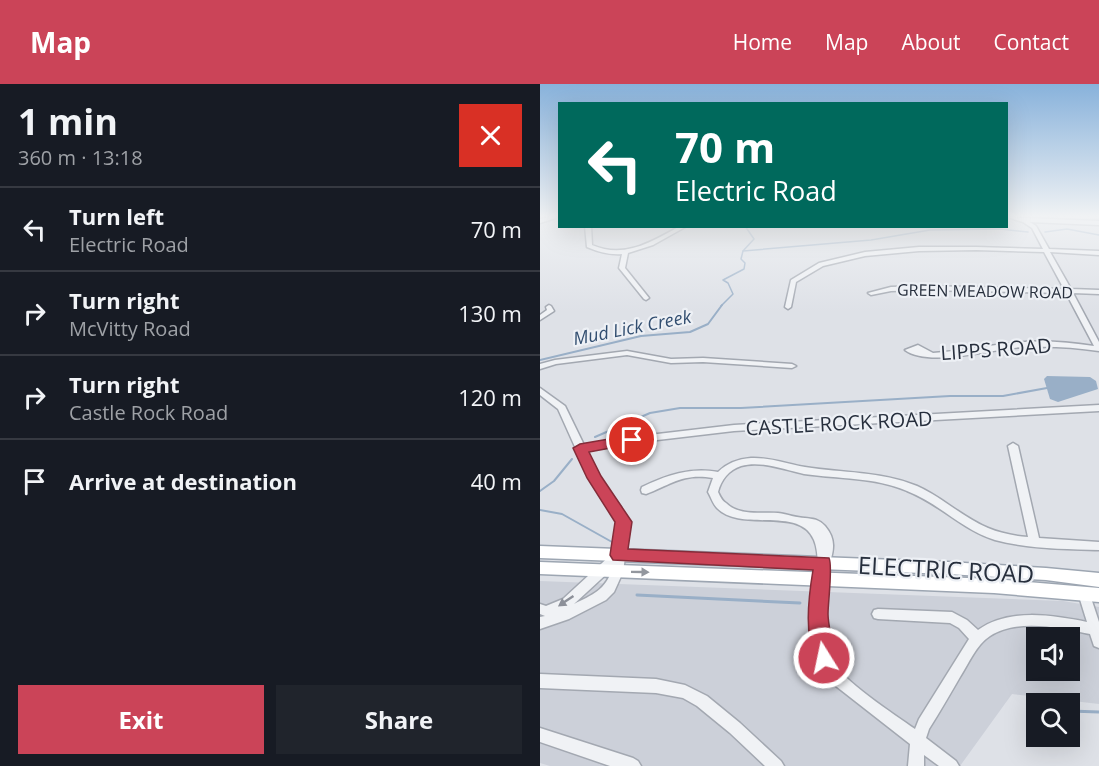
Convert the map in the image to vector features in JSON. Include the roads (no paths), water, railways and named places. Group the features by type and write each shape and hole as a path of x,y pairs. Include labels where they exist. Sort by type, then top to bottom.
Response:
{"main road":[{"name":"ELECTRIC ROAD","path":"540,552 619,555 1091,594"},
{"name":"ELECTRIC ROAD","path":"540,568 610,572 821,571 1046,574 1099,580"}],"street":[{"path":"597,249 605,252 625,252 638,249"},
{"path":"788,307 786,293 795,278 812,267 844,258 905,249"},
{"path":"939,249 1099,254"},
{"path":"1046,249 1099,349"},
{"path":"625,252 622,268 646,298"},
{"name":"GREEN MEADOW ROAD","path":"871,293 891,289 922,288 1099,292"},
{"path":"540,318 551,311 549,307"},
{"name":"LIPPS ROAD","path":"929,353 959,354 1000,346 1036,344 1099,349"},
{"path":"540,367 555,362 627,353 671,361 703,360 792,366"},
{"path":"540,391 562,408 594,478 623,522 619,555 610,572 610,588 602,596 565,615 541,618"},
{"name":"CASTLE ROCK ROAD","path":"580,448 734,428 1099,408"},
{"path":"1013,446 1034,541"},
{"path":"951,766 837,678 828,666 820,642 819,537 802,522 784,518 743,516 726,511 716,500 714,492 714,486 720,476 734,465 755,462 881,479 900,483 932,497 982,530 1009,538 1099,546"},
{"path":"646,490 680,475 700,472 720,476"},
{"path":"541,618 567,603 590,580 610,572"},
{"path":"916,766 917,741 924,724 977,638 994,626 1029,621 1045,621 1098,634 1091,594"},
{"path":"878,614 952,618 963,624 977,638"},
{"path":"540,681 656,686 685,692 702,701 776,766"},
{"path":"540,735 633,766"}],"water":[{"path":"1047,376 1090,377 1096,381 1098,389 1058,402 1050,399 1044,379"}],"waterway":[{"path":"743,251 768,249"},
{"name":"Mud Lick Creek","path":"722,305 733,294 728,283 723,280 744,269 745,263 741,259 743,251"},
{"name":"Mud Lick Creek","path":"540,360 641,336 690,332 708,324 722,305"},
{"path":"595,437 650,413 680,408 741,408 950,396 1003,396 1047,388"},
{"path":"540,491 554,481 572,459"},
{"path":"540,510 562,514 612,542"},
{"path":"637,595 800,603"},
{"path":"1080,711 1099,712"}]}
